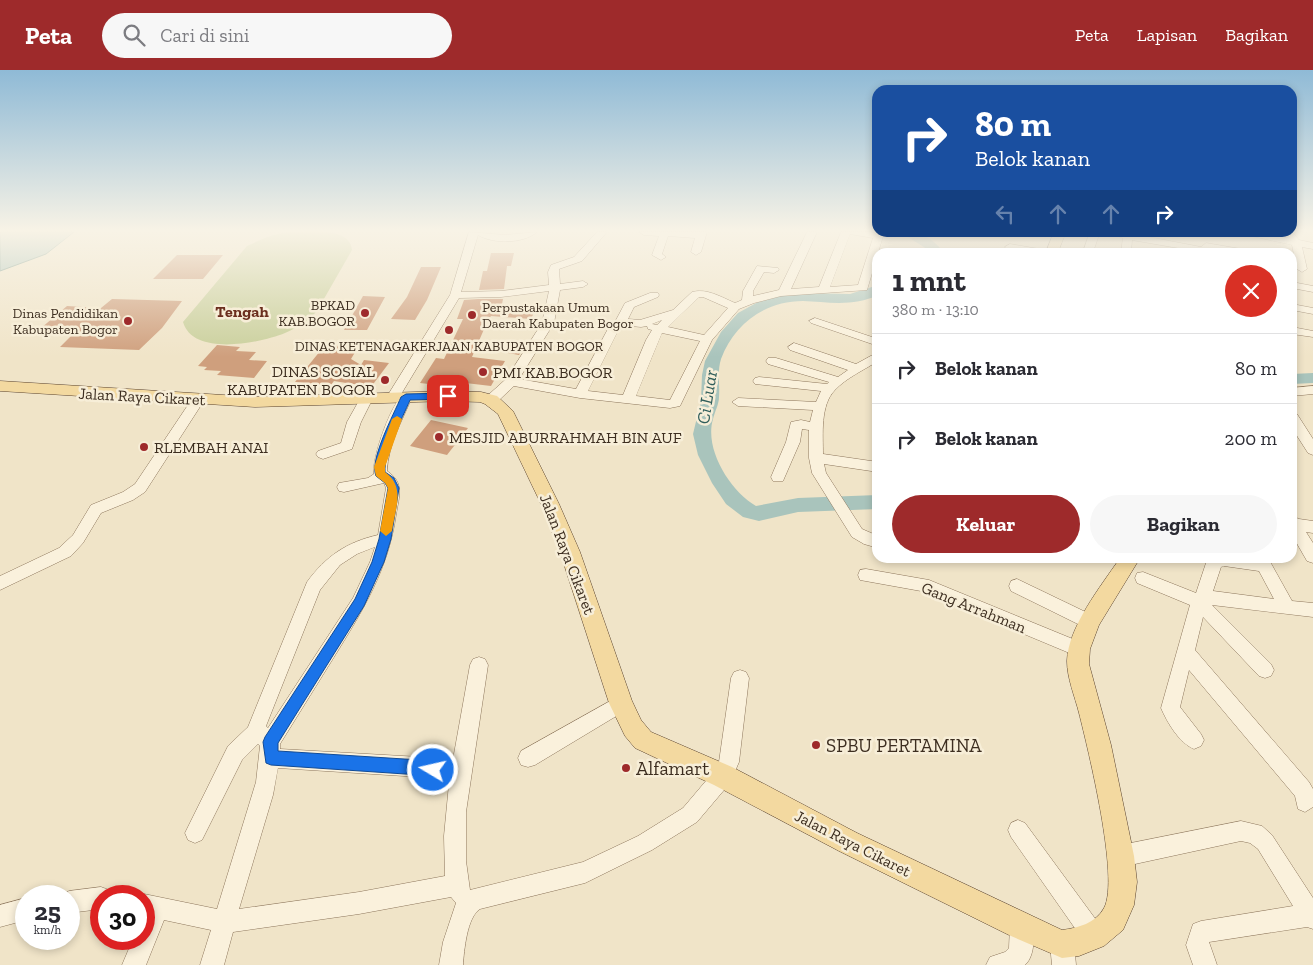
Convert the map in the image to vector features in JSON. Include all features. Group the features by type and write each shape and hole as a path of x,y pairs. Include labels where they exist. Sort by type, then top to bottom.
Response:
{"main road":[{"name":"Jalan Raya Cikaret","path":"0,386 255,402 448,396 482,397 492,400 505,411 550,504 570,552 621,703 633,728 643,740 723,776 848,842 1021,926 1063,954"},
{"path":"1063,954 1079,942 1094,936 1114,920 1120,905 1123,882 1121,856 1099,745 1078,664 1079,649 1090,622 1127,563"}],"street":[{"path":"382,476 380,467 399,398 454,295 461,274"},
{"path":"492,400 511,382 548,323 555,288 553,274"},
{"path":"747,300 748,291 758,274"},
{"path":"784,292 793,274"},
{"path":"824,290 830,274"},
{"path":"511,382 580,394 675,403 707,339 735,307 747,300 784,292 863,288 867,274"},
{"path":"454,295 501,294 583,284"},
{"path":"1297,286 1313,289"},
{"path":"628,399 652,340 659,329 698,293 705,294 735,307"},
{"path":"580,394 629,305 654,295"},
{"path":"1297,308 1313,311"},
{"path":"641,324 682,309"},
{"path":"816,321 872,341"},
{"path":"620,322 641,324 707,339"},
{"path":"1297,331 1313,334"},
{"path":"794,346 866,367"},
{"path":"772,361 834,384"},
{"path":"866,367 834,384 820,406 816,427 816,458 819,474 842,512 857,533 872,541"},
{"path":"759,381 834,384"},
{"path":"1297,392 1313,390"},
{"path":"0,583 65,552 78,539 96,509 128,496 140,488 199,399"},
{"path":"323,454 347,446 354,422 366,400"},
{"path":"738,402 820,406"},
{"path":"1297,424 1312,446"},
{"path":"778,477 793,442 796,425 816,427"},
{"path":"816,458 872,466"},
{"path":"344,487 371,482 382,476"},
{"path":"266,744 359,602 378,562 385,539 393,488 390,480 382,476"},
{"path":"1297,524 1313,527"},
{"path":"1297,530 1313,557"},
{"path":"212,965 246,846 268,778 266,744 257,726 313,587 325,568 340,555 364,543 385,539"},
{"path":"1194,740 1170,708 1201,600 1216,563"},
{"path":"1263,563 1287,607"},
{"name":"Gang Arrahman","path":"866,575 923,585 1079,649"},
{"path":"1144,578 1201,600 1313,610"},
{"path":"1016,586 1090,622"},
{"path":"1201,600 1265,670"},
{"path":"1186,653 1302,789 1306,796 1305,802"},
{"path":"451,965 461,895 453,839 460,777 479,665"},
{"path":"155,908 225,922 359,903 461,895 475,899 585,872 645,843 690,815 723,776 732,751 740,678"},
{"path":"528,758 621,703"},
{"path":"195,833 235,753 266,744 420,767 460,777"},
{"path":"1018,830 1094,936"},
{"path":"1121,856 1241,831 1258,835 1265,842 1312,917 1201,932 1197,938 1197,944 1205,965"},
{"path":"0,916 15,911"},
{"path":"998,965 1011,962 1021,953 1021,926"},
{"path":"134,965 138,950"}],"green space":[{"path":"224,274 338,274 317,311 298,326 274,337 245,343 213,343 200,340 189,333 183,322"}],"building":[{"path":"158,274 207,274 203,279 153,279"},
{"path":"418,274 438,274 427,300 415,320 391,319 407,297"},
{"path":"482,274 506,274 504,289 479,290"},
{"name":"BPKAD KAB.BOGOR","path":"363,296 385,297 367,330 344,330"},
{"name":"Dinas Pendidikan Kabupaten Bogor","path":"112,299 182,301 162,328 139,350 60,347 71,336 34,334 67,306 101,308"},
{"path":"503,299 502,304 537,306 531,319 491,316 488,320 472,357 505,361 491,386 457,382 454,387 420,383 436,358 444,359 463,319 457,319 464,300"},
{"path":"516,342 527,343 519,355 508,353"},
{"path":"217,345 240,347 236,351 256,352 249,360 267,361 254,378 217,375 221,371 204,370 207,367 198,366"},
{"path":"325,345 357,349 351,359 361,365 364,360 389,363 371,387 334,381 330,386 295,382"},
{"name":"MESJID ABURRAHMAH BIN AUF","path":"431,420 468,428 447,455 410,446"}],"waterway":[{"name":"Ci Luar","path":"872,292 860,297 850,298 800,297 785,299 763,305 738,320 719,347 711,367 710,401 702,430 704,444 718,478 733,499 750,512 764,513 787,506 798,505 872,502"},
{"name":"Ci Luar","path":"1297,379 1313,378"}],"slow traffic":[{"path":"386,531 393,488 390,480 380,473 380,467 386,445 397,419"}],"place":[{"name":"BPKAD KAB.BOGOR","path":"365,313"},
{"name":"Perpustakaan Umum Daerah Kabupaten Bogor","path":"472,315"},
{"name":"Dinas Pendidikan Kabupaten Bogor","path":"128,321"},
{"name":"DINAS KETENAGAKERJAAN KABUPATEN BOGOR","path":"449,330"},
{"name":"PMI KAB.BOGOR","path":"483,372"},
{"name":"DINAS SOSIAL KABUPATEN BOGOR","path":"385,380"},
{"name":"MESJID ABURRAHMAH BIN AUF","path":"439,437"},
{"name":"RLEMBAH ANAI","path":"144,447"},
{"name":"SPBU PERTAMINA","path":"816,745"},
{"name":"Alfamart","path":"626,768"}],"district":[{"name":"Tengah","path":"242,311"}],"route":[{"path":"433,770 420,767 307,762 271,758 270,742 359,602 378,562 385,539 393,488 390,480 380,473 380,467 386,445 406,397 448,396"}]}
